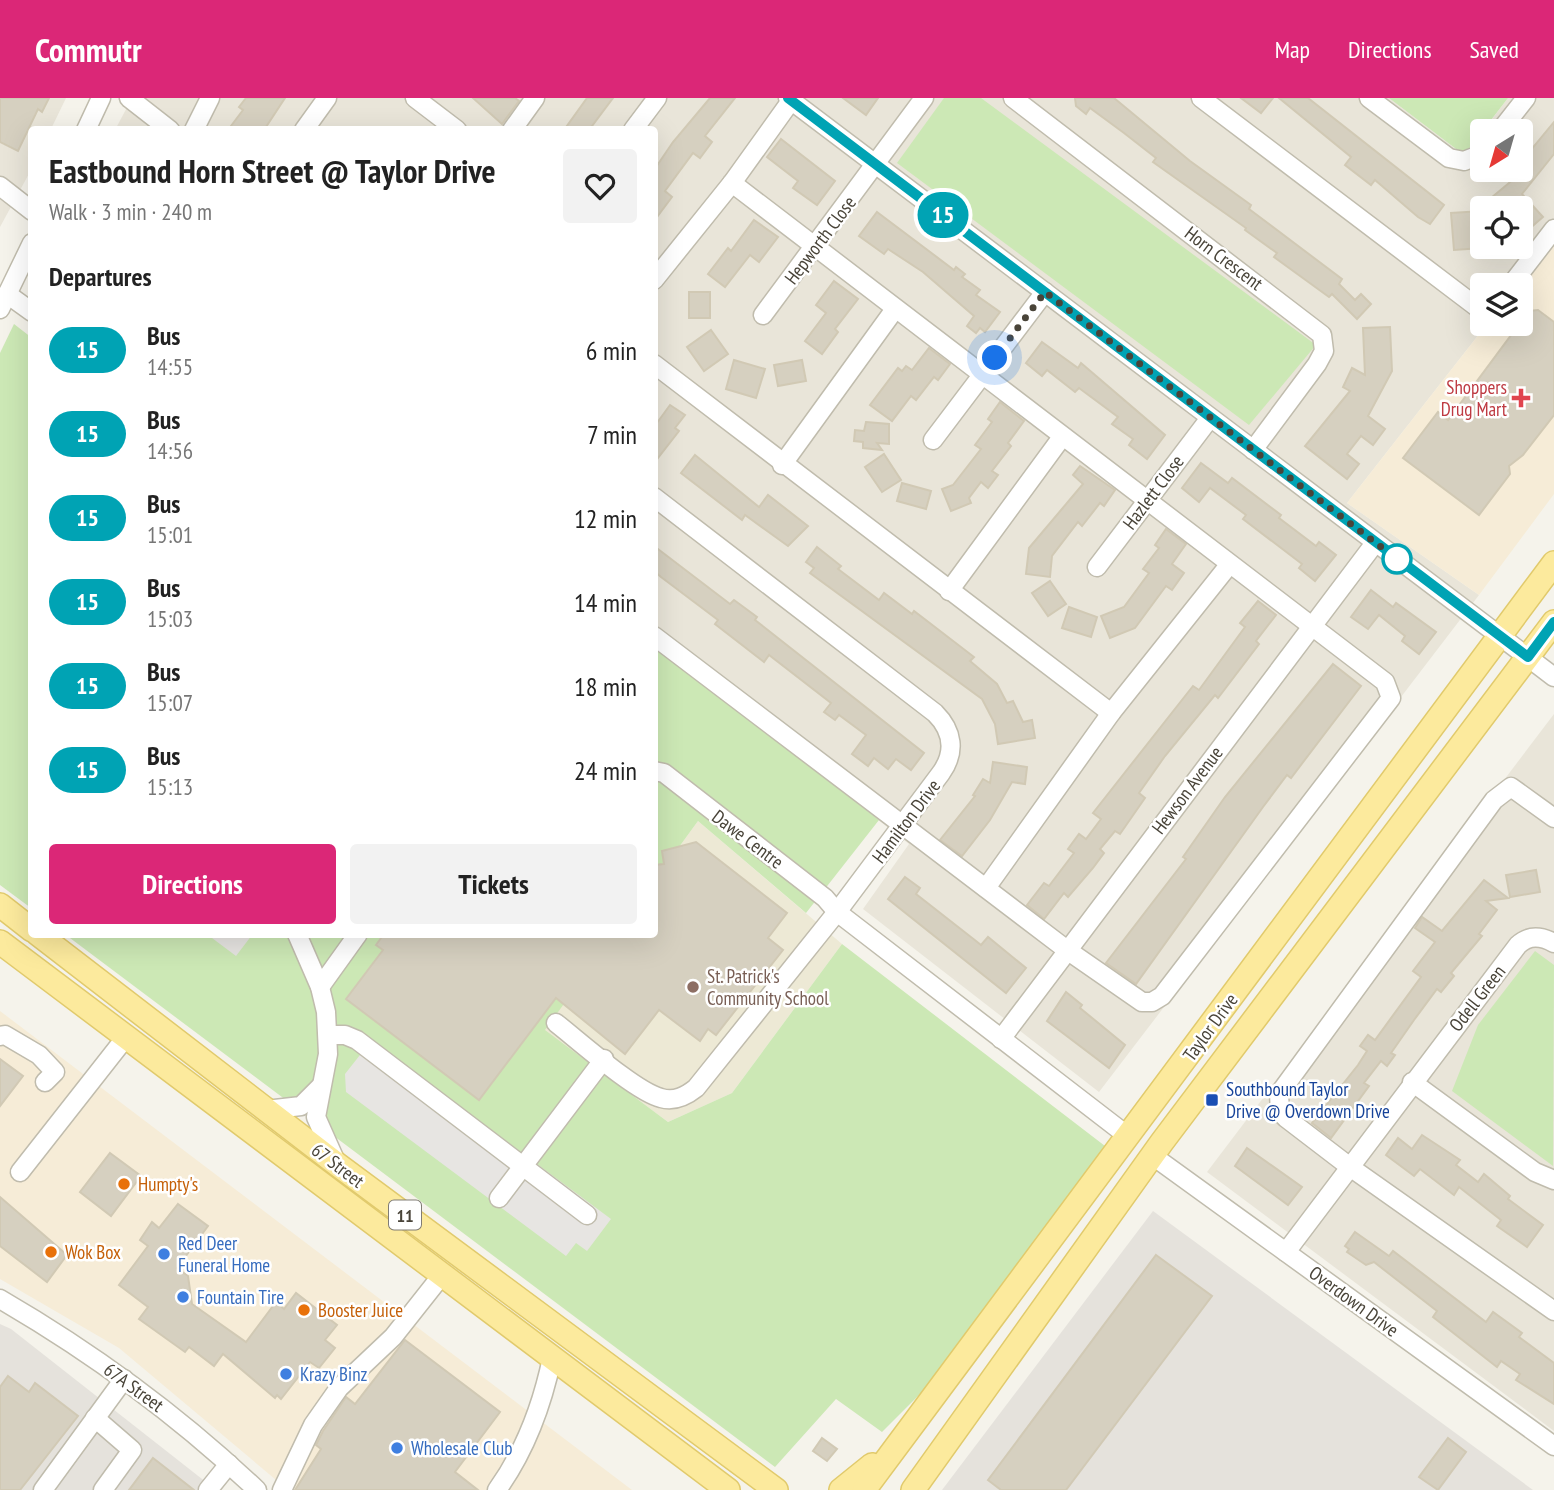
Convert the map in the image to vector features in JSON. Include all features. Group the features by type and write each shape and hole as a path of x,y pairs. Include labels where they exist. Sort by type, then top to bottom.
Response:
{"main road":[{"name":"Taylor Drive","path":"864,1490 1554,563"},
{"name":"Taylor Drive","path":"915,1488 1153,1156 1554,622"},
{"path":"0,905 28,926"},
{"name":"67 Street","path":"43,938 338,1165 776,1490"},
{"name":"67 Street","path":"0,942 721,1486"},
{"path":"841,1490 900,1444"}],"street":[{"path":"88,126 101,98"},
{"path":"129,98 165,126"},
{"path":"196,126 210,98"},
{"path":"311,126 327,98"},
{"path":"415,98 452,126"},
{"path":"515,126 535,98"},
{"path":"636,126 657,98"},
{"path":"876,165 924,98"},
{"name":"Horn Crescent","path":"1013,98 1322,335 1324,351 1317,364 1253,450"},
{"path":"1201,98 1470,302"},
{"path":"1369,98 1449,158 1464,161 1470,159"},
{"path":"1509,119 1525,98"},
{"path":"658,275 732,184 790,99 1554,677"},
{"name":"Hepworth Close","path":"764,315 876,165"},
{"path":"658,639 1133,999 1152,1002 1162,996 1391,698 1385,681 1229,565 732,184"},
{"path":"0,186 28,208"},
{"path":"1520,273 1554,229"},
{"path":"28,251 4,301 28,310"},
{"path":"933,440 1045,292"},
{"path":"782,464 895,309"},
{"path":"658,367 1111,713"},
{"name":"Hazlett Close","path":"1097,567 1210,418"},
{"path":"949,591 1062,437"},
{"name":"Hamilton Drive","path":"556,1023 647,1092 673,1100 687,1095 696,1088 837,912 948,760 950,734 941,719 658,500"},
{"name":"Hewson Avenue","path":"1001,1039 1375,543"},
{"path":"986,888 1111,713 1229,565"},
{"name":"Dawe Centre","path":"658,772 664,773 825,898 837,912"},
{"path":"1554,818 1511,788 1494,800 1279,1094 1280,1112 1286,1118 1350,1167 1554,1311"},
{"path":"837,912 1129,1137"},
{"path":"299,938 320,987 328,1035 317,1110 318,1126 338,1165"},
{"path":"320,987 355,938"},
{"name":"Odell Green","path":"1286,1252 1518,945 1531,938 1554,943"},
{"path":"0,1036 5,1035 39,1055 55,1072 45,1082"},
{"path":"328,1035 345,1035 357,1040 587,1215"},
{"path":"20,1172 125,1037"},
{"path":"499,1198 604,1059"},
{"path":"1412,1083 1535,1172 1554,1180"},
{"path":"265,1110 301,1106 321,1086"},
{"name":"Overdown Drive","path":"1153,1156 1554,1446"},
{"path":"282,1490 313,1425 340,1388 393,1337 442,1275"},
{"name":"67A Street","path":"0,1299 124,1379 176,1418 257,1490"},
{"path":"497,1490 526,1444 544,1398 552,1358"},
{"path":"51,1487 95,1418 124,1379"},
{"path":"95,1418 132,1450 103,1490"},
{"path":"208,1490 229,1464"}],"shaded area":[{"path":"0,98 66,98 52,126 28,126 28,176 0,227"},
{"path":"132,98 1389,98 1464,155 1470,147 1470,182 1533,182 1533,119 1492,119 1508,98 1554,98 1554,238 1526,273 1470,273 1470,336 1478,336 1347,503 1479,595 1099,1092 863,909 909,844 658,648 658,126 117,126"},
{"path":"1554,238 1554,494 1479,595 1347,503 1478,336 1533,336 1533,273 1529,273"},
{"path":"1554,714 1554,1431 1207,1172"},
{"name":"St. Patrick's Community School","path":"698,821 842,944 732,1093 668,1122 544,1030 612,938 658,938 658,876"},
{"path":"212,938 250,938 236,956"},
{"path":"0,1011 632,1490 288,1490 119,1348 0,1279"},
{"path":"371,1041 611,1219 587,1251 576,1243 566,1256 346,1092 345,1074"},
{"path":"1153,1211 1533,1490 942,1490"},
{"path":"0,1324 11,1329 216,1490 0,1490"}],"green space":[{"path":"944,98 981,98 1316,345 1249,425 897,163"},
{"path":"1389,98 1508,98 1492,119 1470,119 1470,147 1464,155"},
{"path":"14,324 28,335 28,906 0,885 0,353"},
{"path":"658,648 879,820 806,913 698,821 658,876"},
{"path":"70,938 612,938 545,1030 668,1122 732,1093 842,944 1105,1146 934,1380 882,1432 836,1399 775,1467"},
{"path":"1535,951 1554,965 1553,1166 1452,1091 1478,1025"}],"building":[{"path":"0,98 49,98 42,112 38,109 28,126 18,151 0,142"},
{"path":"246,98 285,98 267,126 231,126 243,110 239,107"},
{"path":"473,98 515,98 519,101 502,124"},
{"path":"587,98 613,98 592,126 567,126"},
{"path":"710,98 735,98 705,136 712,142 700,158 693,153 665,191 672,197 658,216 658,164"},
{"path":"843,98 878,98 866,115"},
{"path":"1075,98 1114,98 1190,161 1251,205 1249,209 1342,279 1339,284 1355,300 1361,294 1371,304 1357,319 1332,294 1329,297 1274,257 1277,253 1245,230 1246,228 1153,162 1156,158 1124,133 1090,108 1086,114 1076,106"},
{"path":"1241,98 1273,98 1261,113"},
{"path":"1279,98 1308,98 1444,205 1430,224 1375,180 1371,185 1345,165 1351,157"},
{"path":"1554,122 1554,154 1533,180 1533,147"},
{"path":"781,139 835,181 817,205 793,188 798,181 767,157"},
{"path":"1510,182 1532,182 1522,194 1524,196 1493,196"},
{"path":"1533,206 1543,217 1533,226"},
{"path":"877,212 954,270 956,267 965,274 962,277 980,290 976,295 1000,312 985,332 980,328 976,333 967,326 974,316 923,272 888,249 884,254 859,236"},
{"path":"1470,212 1470,249 1454,250 1451,213"},
{"path":"754,220 778,237 759,262 750,255 725,287 708,274 728,248 731,251"},
{"path":"834,281 858,299 835,329 838,332 822,354 805,341 826,313 816,305"},
{"path":"689,292 710,292 710,318 689,318"},
{"path":"1538,310 1554,322 1554,415 1523,455 1509,466 1510,474 1479,515 1403,458 1438,412 1448,420 1510,336 1533,336 1533,311"},
{"path":"1390,327 1392,371 1368,416 1385,429 1373,445 1361,436 1347,454 1359,464 1347,479 1305,446 1350,391 1343,387 1352,368 1365,375 1363,328"},
{"path":"711,330 728,354 704,371 687,347"},
{"path":"1042,342 1078,368 1081,363 1165,435 1147,459 1129,445 1133,439 1112,424 1118,417 1079,388 1075,392 1047,370 1042,376 1026,363"},
{"path":"929,348 950,364 938,380 934,377 916,400 911,396 892,421 870,405 898,368 902,371 906,366 912,370"},
{"path":"734,360 765,369 756,398 726,389"},
{"path":"802,360 806,381 778,386 774,365"},
{"path":"1000,402 1024,421 1008,443 1011,446 992,471 998,475 988,488 981,482 969,498 971,503 951,511 942,489 953,485 981,449 975,445 992,422 988,419"},
{"path":"670,405 685,415 675,428 679,431 658,458 658,422"},
{"path":"866,422 889,424 889,444 877,443 882,450 863,448 863,442 854,441 855,430 864,431"},
{"path":"884,454 901,480 882,492 865,467"},
{"path":"695,455 759,507 768,495 808,526 788,546 745,515 742,520 681,473"},
{"path":"1201,463 1228,483 1232,478 1316,546 1319,542 1336,555 1315,581 1299,568 1302,564 1243,519 1246,515 1210,488 1199,502 1182,488"},
{"path":"1080,466 1115,490 1104,506 1100,503 1082,526 1078,522 1052,556 1050,577 1026,574 1029,548 1083,484 1073,475"},
{"path":"902,483 931,491 926,509 897,501"},
{"path":"1166,529 1186,544 1172,564 1184,573 1172,590 1166,586 1135,628 1110,638 1101,616 1124,607 1149,573 1143,569 1159,548 1155,545"},
{"path":"817,547 841,566 838,569 879,600 884,593 912,614 914,611 974,657 970,661 997,684 1007,703 1013,701 1023,722 1032,720 1035,738 998,744 995,724 982,699 810,573 814,568 806,562"},
{"path":"658,549 730,604 734,600 757,617 755,620 924,753 911,770 896,759 888,769 874,758 868,766 852,754 866,735 839,715 835,720 824,712 831,703 769,655 764,662 715,624 718,620 658,574"},
{"path":"1050,581 1066,604 1048,616 1032,593"},
{"path":"1371,590 1393,607 1396,603 1436,632 1419,654 1402,641 1405,636 1379,615 1368,629 1351,617"},
{"path":"1258,601 1276,615 1256,641 1259,644 1218,698 1215,695 1165,756 1139,793 1145,798 1120,834 1115,831 1100,849 1104,853 1093,868 1068,897 1064,893 1044,919 1027,905 1044,883 1049,886 1074,853 1068,849 1079,834 1086,839 1101,819 1093,813 1193,686 1199,690 1245,627 1240,623"},
{"path":"1069,607 1097,617 1091,637 1062,628"},
{"path":"1333,664 1361,686 1291,778 1287,775 1136,984 1106,963 1186,859 1183,857 1225,797"},
{"path":"993,762 1027,767 1025,784 1012,782 990,820 962,856 940,840 975,796 973,795 983,779 990,783"},
{"path":"696,842 787,913 768,938 783,950 716,1035 708,1029 700,1041 659,1010 625,1054 556,998 479,1100 346,999 383,950 376,945 381,938 658,938 658,865 664,864 662,851"},
{"path":"1536,870 1540,892 1510,897 1506,875"},
{"path":"905,877 920,888 916,894 981,945 988,937 1026,968 1006,993 888,899"},
{"path":"1484,880 1508,898 1486,901 1497,910 1479,934 1482,936 1451,973 1454,976 1441,992 1437,989 1414,1020 1391,1053 1395,1055 1387,1066 1381,1061 1364,1083 1369,1086 1331,1138 1312,1123 1367,1051 1360,1046 1368,1035 1375,1040 1421,977 1413,971 1435,942 1415,928 1422,917 1442,931"},
{"path":"1066,992 1082,1005 1080,1008 1125,1045 1109,1068 1047,1021"},
{"path":"0,1059 23,1076 0,1106"},
{"path":"1422,1135 1460,1160 1456,1165 1478,1182 1484,1174 1510,1196 1508,1199 1543,1225 1527,1247 1497,1226 1501,1220 1459,1187 1454,1195 1420,1169 1414,1176 1386,1155 1398,1138 1412,1149"},
{"path":"1247,1148 1302,1187 1288,1205 1235,1166"},
{"path":"110,1153 141,1176 111,1216 80,1192"},
{"path":"0,1197 67,1255 47,1282 0,1246"},
{"path":"178,1204 208,1226 177,1268 188,1276 192,1304 246,1342 276,1302 284,1309 296,1293 337,1325 325,1340 335,1348 319,1368 310,1362 281,1399 277,1395 275,1398 223,1354 214,1366 189,1347 185,1352 139,1319 148,1307 119,1285 148,1246 140,1240 152,1222 159,1228"},
{"path":"1355,1232 1389,1256 1393,1251 1486,1322 1493,1312 1522,1333 1519,1337 1554,1363 1554,1404 1516,1380 1520,1374 1501,1361 1497,1367 1433,1317 1437,1311 1374,1262 1366,1265 1347,1252 1349,1249 1345,1246"},
{"path":"1156,1255 1212,1296 1066,1490 1001,1490 988,1480"},
{"path":"405,1340 500,1412 455,1472 478,1490 295,1490 321,1449 316,1445 323,1431 346,1397 355,1404"},
{"path":"8,1376 29,1392 35,1383 78,1416 20,1490 0,1490 0,1387"},
{"path":"822,1438 837,1449 827,1461 813,1451"},
{"path":"1448,1438 1466,1452 1438,1490 1419,1477"},
{"path":"153,1458 194,1490 129,1490"}],"bus line":[{"name":"15","path":"788,98 1528,657 1554,622"}],"place":[{"name":"Shoppers Drug Mart","path":"1521,398"},
{"name":"St. Patrick's Community School","path":"693,987"},
{"name":"Southbound Taylor Drive @ Overdown Drive","path":"1212,1100"},
{"name":"Humpty's","path":"124,1184"},
{"name":"Wok Box","path":"51,1252"},
{"name":"Red Deer Funeral Home","path":"164,1254"},
{"name":"Fountain Tire","path":"183,1297"},
{"name":"Booster Juice","path":"304,1310"},
{"name":"Krazy Binz","path":"286,1374"},
{"name":"Wholesale Club","path":"397,1448"}],"route":[{"path":"995,358 1045,292 1397,559"}]}
